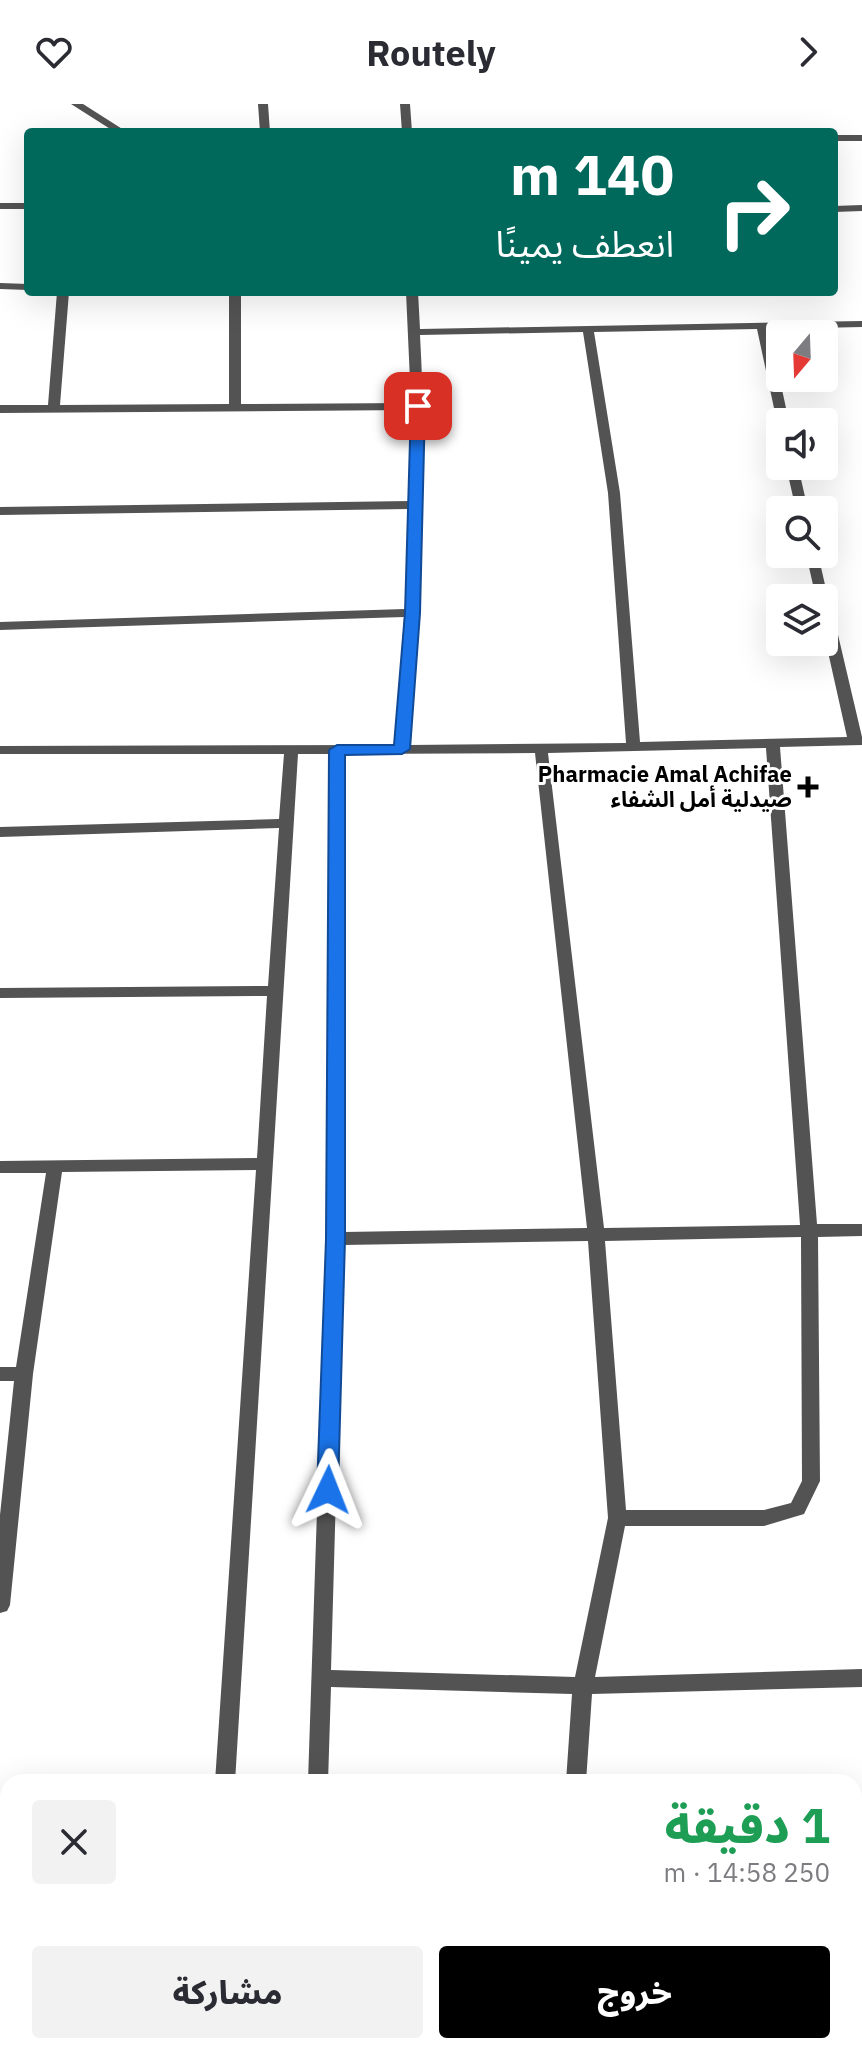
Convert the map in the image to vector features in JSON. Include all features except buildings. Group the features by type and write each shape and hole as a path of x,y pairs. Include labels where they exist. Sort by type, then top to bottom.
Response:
{"street":[{"path":"76,104 115,128"},
{"path":"263,104 265,128"},
{"path":"405,104 407,128"},
{"path":"838,138 862,138"},
{"path":"0,206 24,206"},
{"path":"838,209 862,208"},
{"path":"0,286 24,287"},
{"path":"54,410 63,296"},
{"path":"235,296 235,407"},
{"path":"402,749 412,613 418,406 412,296"},
{"path":"415,332 862,324"},
{"path":"762,325 780,408"},
{"path":"588,328 614,493 633,745"},
{"path":"0,409 418,406"},
{"path":"0,511 414,505"},
{"path":"0,626 412,613"},
{"path":"0,750 541,749 633,745 773,746 859,741 837,656"},
{"path":"617,1518 764,1518 797,1509 811,1481 809,1229 773,746"},
{"path":"226,1774 291,749"},
{"path":"541,749 596,1233 617,1518 583,1686 577,1774"},
{"path":"318,1774 335,1239 337,750"},
{"path":"0,832 288,823"},
{"path":"0,993 275,991"},
{"path":"0,1167 264,1164"},
{"path":"0,1605 24,1374 55,1166"},
{"path":"335,1239 862,1230"},
{"path":"0,1374 24,1374"},
{"path":"322,1678 583,1686 862,1678"}],"place":[{"name":"Pharmacie Amal Achifae صيدلية أمل الشفاء","path":"808,787"}],"route":[{"path":"328,1490 335,1239 337,750 402,749 412,613 418,406"}]}
